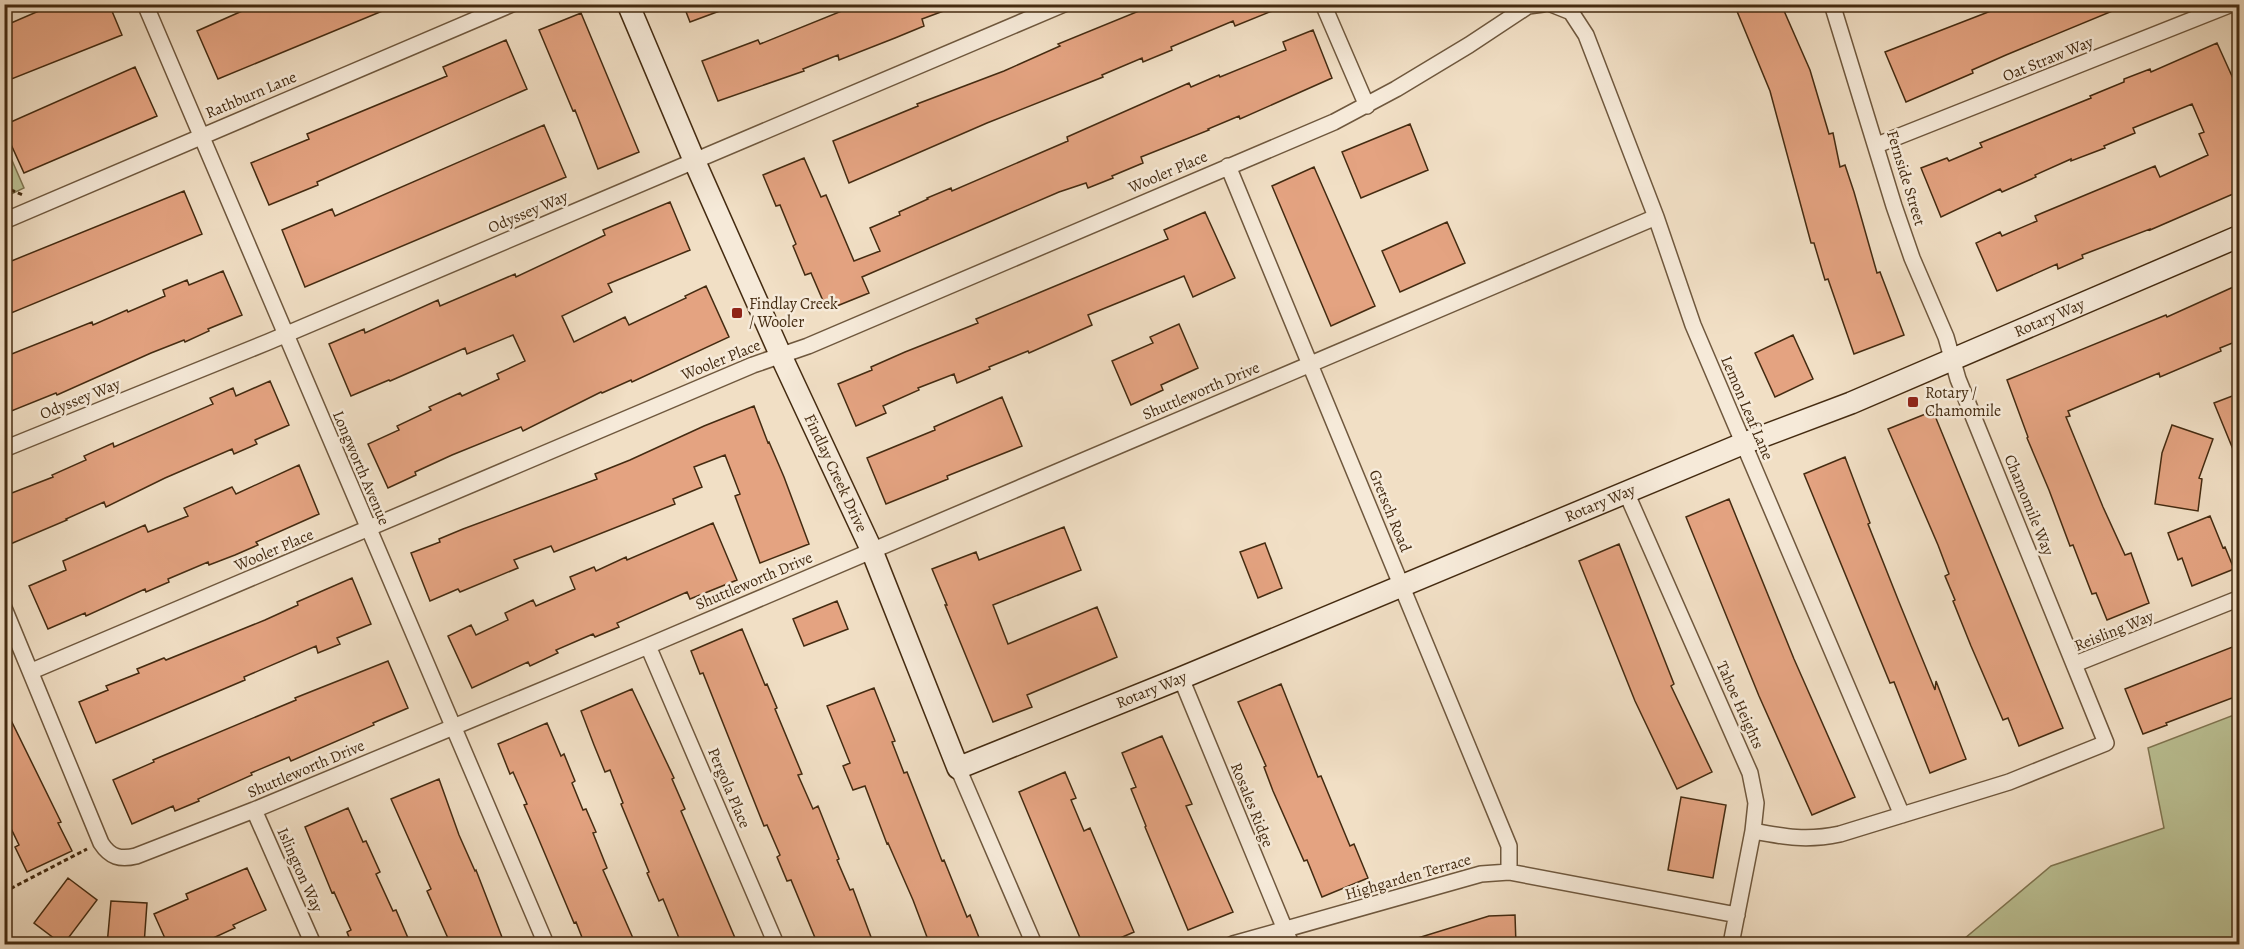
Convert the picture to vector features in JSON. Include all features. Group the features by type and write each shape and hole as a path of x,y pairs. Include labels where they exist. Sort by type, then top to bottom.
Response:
{"street":[{"name":"Longworth Avenue","path":"145,4 546,945"},
{"name":"Rathburn Lane","path":"4,221 512,4"},
{"name":"Findlay Creek Drive","path":"628,4 781,356 872,551 958,768 1034,945"},
{"name":"Odyssey Way","path":"4,449 285,334 1064,4"},
{"path":"1323,4 1367,106"},
{"name":"Wooler Place","path":"32,671 1334,122 1367,106 1469,45 1528,6 1544,4"},
{"name":"Lemon Leaf Lane","path":"1551,4 1571,12 1586,34 1656,218 1693,325 1902,814"},
{"name":"Fernside Street","path":"1832,4 1894,206 1912,258 1946,337 1952,358"},
{"name":"Oat Straw Way","path":"1877,145 2232,4"},
{"path":"2237,4 2240,10"},
{"name":"Gretsch Road","path":"1228,166 1509,846 1509,872"},
{"name":"Shuttleworth Drive","path":"4,608 32,671 101,843 113,856 124,859 254,810 648,646 1656,218"},
{"name":"Rotary Way","path":"958,768 1181,678 1742,444 1851,403 2240,236"},
{"name":"Chamomile Way","path":"1952,358 1958,379 2075,664"},
{"name":"Tahoe Heights","path":"1626,492 1750,773 1756,803 1753,831 1731,945"},
{"name":"Reisling Way","path":"1902,814 2009,782 2106,743 2075,664 2240,598"},
{"name":"Pergola Place","path":"648,646 776,945"},
{"name":"Rosales Ridge","path":"1181,678 1288,938"},
{"name":"Islington Way","path":"254,810 313,945"},
{"path":"1753,831 1792,838 1817,839 1902,814"},
{"name":"Highgarden Terrace","path":"1233,945 1288,938 1481,874 1509,872 1737,915"}],"path":[{"path":"4,892 91,847"}],"green space":[{"path":"4,142 24,188 5,197 4,197"},
{"path":"2239,713 2239,944 1958,944 2051,866 2164,828 2148,748"}],"building":[{"path":"55,4 109,4 122,35 4,82 4,26"},
{"path":"258,4 397,5 218,79 197,31"},
{"path":"683,4 732,4 733,6 690,22"},
{"path":"859,4 957,6 922,19 924,26 895,38 839,60 838,55 803,69 804,71 718,101 702,61 758,40 760,44"},
{"path":"1156,4 1287,5 1235,26 1233,21 1171,47 1172,50 1143,62 1142,58 1102,75 1103,77 987,123 849,183 833,141 918,106 917,104 1004,71 1060,46 1058,44"},
{"path":"1734,4 1781,4 1810,70 1829,134 1833,133 1840,167 1845,165 1854,192 1877,273 1880,272 1904,335 1854,354 1828,279 1825,280 1814,243 1811,243 1770,91"},
{"path":"1995,4 2127,5 2006,55 1972,70 1973,73 1906,102 1885,52 1996,9"},
{"path":"581,13 639,152 598,169 575,110 573,111 539,30"},
{"path":"1313,30 1332,78 1240,119 1239,116 1141,157 1143,163 1112,176 1113,178 1088,188 1086,183 1059,192 862,277 869,293 827,310 811,273 805,275 793,246 796,244 780,205 776,206 763,175 804,158 821,197 826,195 854,261 880,251 870,228 900,215 899,212 927,198 951,188 952,191 1068,141 1067,137 1189,83 1191,87 1286,50 1283,42"},
{"path":"506,40 527,89 317,182 318,185 269,205 251,163 309,139 307,134 447,76 443,67"},
{"path":"2217,43 2240,94 2240,191 2150,230 2082,255 2083,258 2058,269 2057,264 1997,291 1976,243 2000,232 2002,236 2037,221 2035,216 2155,166 2160,177 2208,155 2199,134 2204,132 2192,104 2133,128 2135,133 2104,146 2105,148 2071,161 2071,159 2035,175 2036,177 2002,192 2000,189 1941,217 1921,168 1947,158 1949,161 1982,147 1980,143 2091,98 2090,96 2124,82 2124,79 2150,69 2151,72"},
{"path":"135,67 157,116 24,173 4,125"},
{"path":"1410,124 1428,170 1361,198 1342,152"},
{"path":"544,125 566,177 305,287 282,230 332,209 335,216"},
{"path":"1314,167 1375,306 1331,326 1272,186"},
{"path":"184,191 202,234 4,316 4,264"},
{"path":"670,202 690,250 608,284 612,292 562,316 574,342 625,317 629,325 706,286 729,337 632,382 631,380 601,392 523,431 521,427 452,455 415,472 416,475 388,488 368,444 399,430 397,426 431,410 429,407 460,393 462,396 499,379 497,374 525,361 513,335 467,354 465,348 351,396 329,344 364,329 365,333 438,300 440,306 515,274 516,277 605,235 603,230"},
{"path":"1205,212 1235,278 1193,297 1184,276 1088,315 1092,325 1029,353 1028,351 989,367 990,369 957,383 954,374 918,388 919,390 883,406 886,413 856,426 838,384 872,370 871,367 905,352 978,323 976,319 1168,239 1164,230"},
{"path":"1447,222 1465,263 1400,292 1382,251"},
{"path":"223,271 242,315 208,329 209,331 185,342 184,340 151,353 57,395 56,393 4,414 4,357 92,322 93,325 127,310 128,312 165,296 163,290 187,280 189,285"},
{"path":"2240,284 2240,340 2220,348 2221,351 2160,377 2159,373 2068,411 2070,416 2066,417 2103,507 2125,555 2131,553 2149,603 2107,620 2096,593 2092,594 2073,545 2070,546 2027,438 2007,380 2166,315 2167,317"},
{"path":"1179,324 1198,368 1161,385 1163,390 1131,405 1112,361 1153,343 1150,337"},
{"path":"1793,335 1813,379 1775,397 1755,353"},
{"path":"270,381 289,425 255,440 257,444 234,454 232,449 106,507 104,502 8,545 4,537 4,496 53,477 52,475 86,460 84,456 113,443 114,447 213,404 210,398 233,388 236,396"},
{"path":"2240,393 2240,464 2239,464 2214,403"},
{"path":"1002,397 1022,446 947,476 948,479 886,504 867,458 935,430 934,427"},
{"path":"754,406 809,544 760,563 735,496 740,494 725,455 694,467 702,487 673,499 675,504 554,552 551,546 514,560 518,568 460,592 458,589 430,601 411,553 440,542 439,539 463,529 597,479 595,474"},
{"path":"1933,411 2063,728 2019,746 2008,718 2003,720 1971,646 1953,601 1955,600 1945,576 1949,574 1938,545 1888,429"},
{"path":"2172,425 2213,439 2199,478 2202,479 2198,511 2155,504 2162,453"},
{"path":"1845,457 1870,523 1868,524 1899,602 1935,690 1936,681 1966,759 1930,773 1894,682 1890,683 1804,474"},
{"path":"299,465 319,514 256,542 258,545 235,555 209,565 208,562 168,579 169,582 146,592 145,589 86,616 85,613 48,629 29,586 66,570 63,561 145,525 148,532 188,516 184,508 232,487 236,494"},
{"path":"1729,499 1794,659 1855,797 1812,815 1759,696 1686,517"},
{"path":"2210,516 2234,569 2192,586 2182,558 2178,560 2168,533"},
{"path":"713,523 737,580 690,599 687,592 617,623 619,627 595,637 593,634 556,650 558,653 530,666 528,662 472,688 448,636 471,625 476,635 508,620 505,613 533,600 536,606 575,589 570,577 594,567 596,571 626,557 627,560"},
{"path":"1064,527 1081,570 993,605 1008,644 1097,607 1117,657 1027,695 1032,707 993,722 932,569 976,552 979,560"},
{"path":"1265,543 1282,588 1258,598 1240,552"},
{"path":"1619,544 1674,684 1671,686 1712,772 1677,789 1635,701 1579,561"},
{"path":"352,578 371,624 337,638 340,644 318,653 316,646 244,677 245,680 96,743 79,702 108,690 106,686 139,673 137,669 164,658 166,660 265,620 298,605 297,602"},
{"path":"837,601 848,629 804,646 793,619"},
{"path":"742,629 777,708 775,709 802,774 798,775 813,809 818,806 839,859 837,860 850,890 853,889 874,945 818,945 791,880 787,881 777,857 780,855 767,825 764,826 703,673 700,674 691,651"},
{"path":"2240,644 2240,695 2143,734 2125,689"},
{"path":"388,661 408,708 291,761 289,757 251,773 252,775 198,799 199,801 175,811 173,806 132,824 113,780 154,762 153,760 296,700 295,698"},
{"path":"1281,684 1318,777 1321,776 1350,846 1354,844 1368,878 1322,897 1307,860 1304,861 1273,791 1264,767 1266,766 1238,702"},
{"path":"874,688 895,741 892,742 904,773 907,772 942,861 944,860 967,917 970,915 982,945 930,945 865,786 853,790 843,766 850,763 827,706"},
{"path":"632,689 674,778 672,779 685,809 681,811 738,945 684,945 663,899 659,901 647,873 649,872 621,804 623,803 610,770 605,772 581,711"},
{"path":"4,706 61,822 58,823 72,851 27,872 15,847 19,845 4,814"},
{"path":"547,723 561,756 564,754 583,810 586,809 596,832 593,833 607,868 603,870 636,945 585,945 524,805 527,804 513,772 510,774 498,744"},
{"path":"1162,736 1192,804 1186,806 1233,912 1188,930 1145,827 1131,789 1136,787 1122,753"},
{"path":"1065,772 1076,798 1071,800 1084,831 1090,828 1134,932 1104,945 1083,945 1019,792"},
{"path":"439,779 459,835 476,870 505,945 451,945 427,891 431,889 391,799"},
{"path":"1681,797 1726,805 1713,878 1668,870"},
{"path":"348,808 363,842 366,841 380,872 376,874 393,911 396,910 411,945 352,945 347,932 351,930 334,892 332,893 305,827"},
{"path":"247,868 266,910 233,925 235,928 198,945 168,945 154,914 188,899 186,894"},
{"path":"68,878 97,900 63,945 34,923"},
{"path":"111,901 147,903 144,945 107,945"},
{"path":"1515,915 1516,945 1409,945 1408,941 1489,916"}],"place":[{"name":"Findlay Creek / Wooler","path":"737,313"},
{"name":"Rotary / Chamomile","path":"1913,402"}]}
